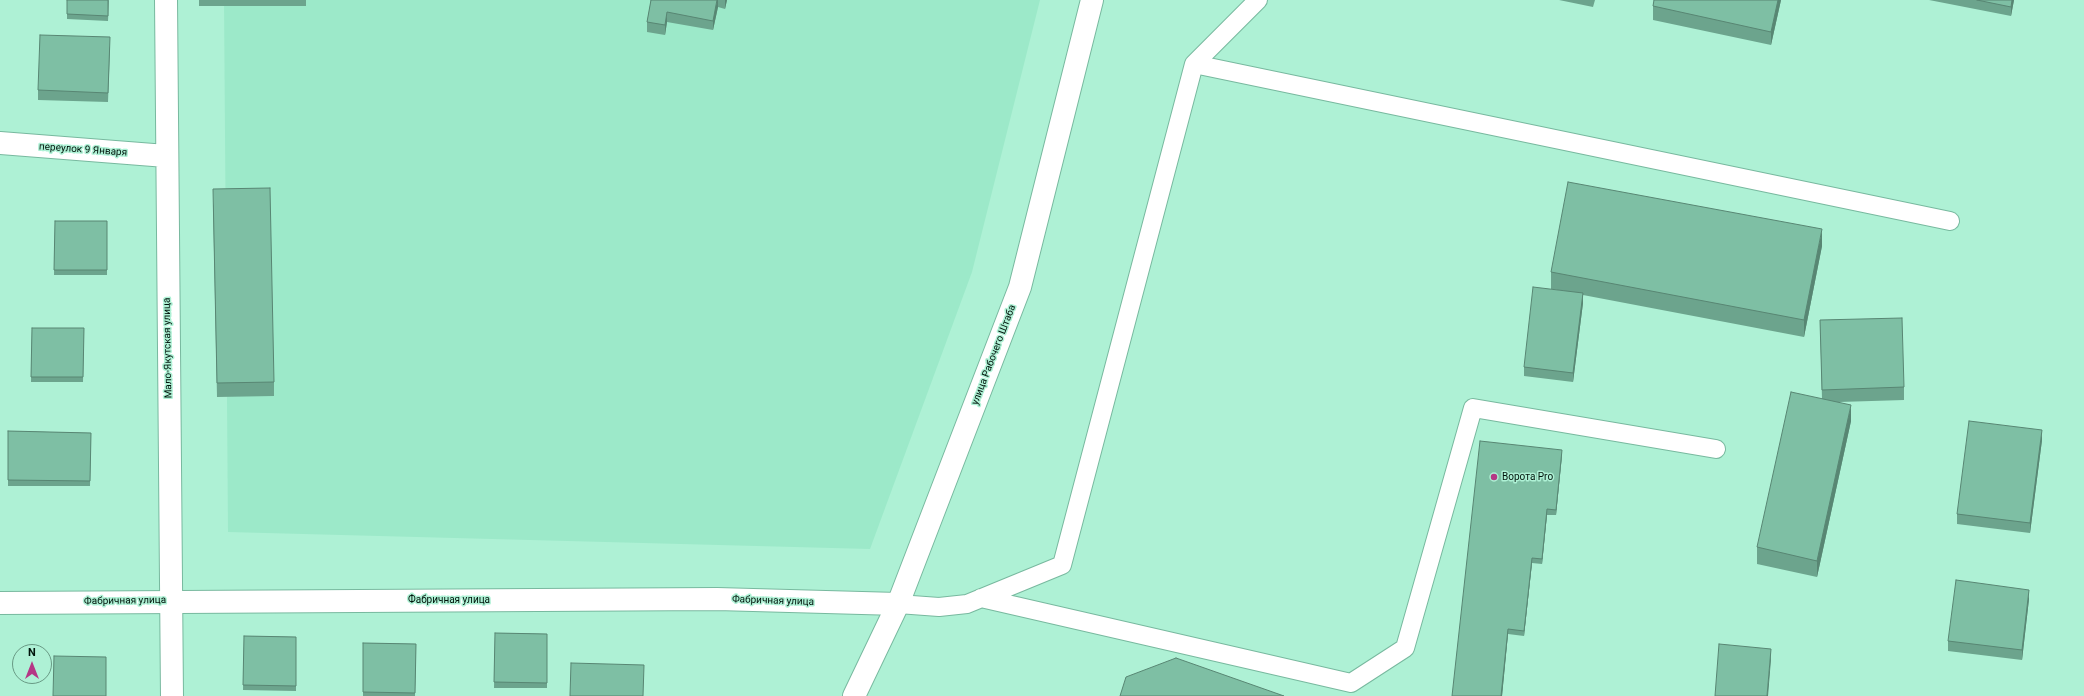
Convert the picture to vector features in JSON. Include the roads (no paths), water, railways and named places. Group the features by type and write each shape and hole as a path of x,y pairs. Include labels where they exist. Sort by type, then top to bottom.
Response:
{"street":[{"name":"Мало-Якутская улица","path":"166,0 166,156 172,696"},
{"name":"улица Рабочего Штаба","path":"854,696 898,604 1020,287 1092,0"},
{"name":"переулок 9 Января","path":"0,143 166,156"},
{"name":"Фабричная улица","path":"0,603 171,600 717,599 898,604"}],"lane":[{"path":"898,604 940,607 967,604 1062,565 1194,64 1258,0"},
{"path":"1194,64 1950,221"},
{"path":"981,598 1351,683 1405,648 1473,408 1716,449"}],"place":[{"name":"Ворота Pro","path":"1494,477"}]}
